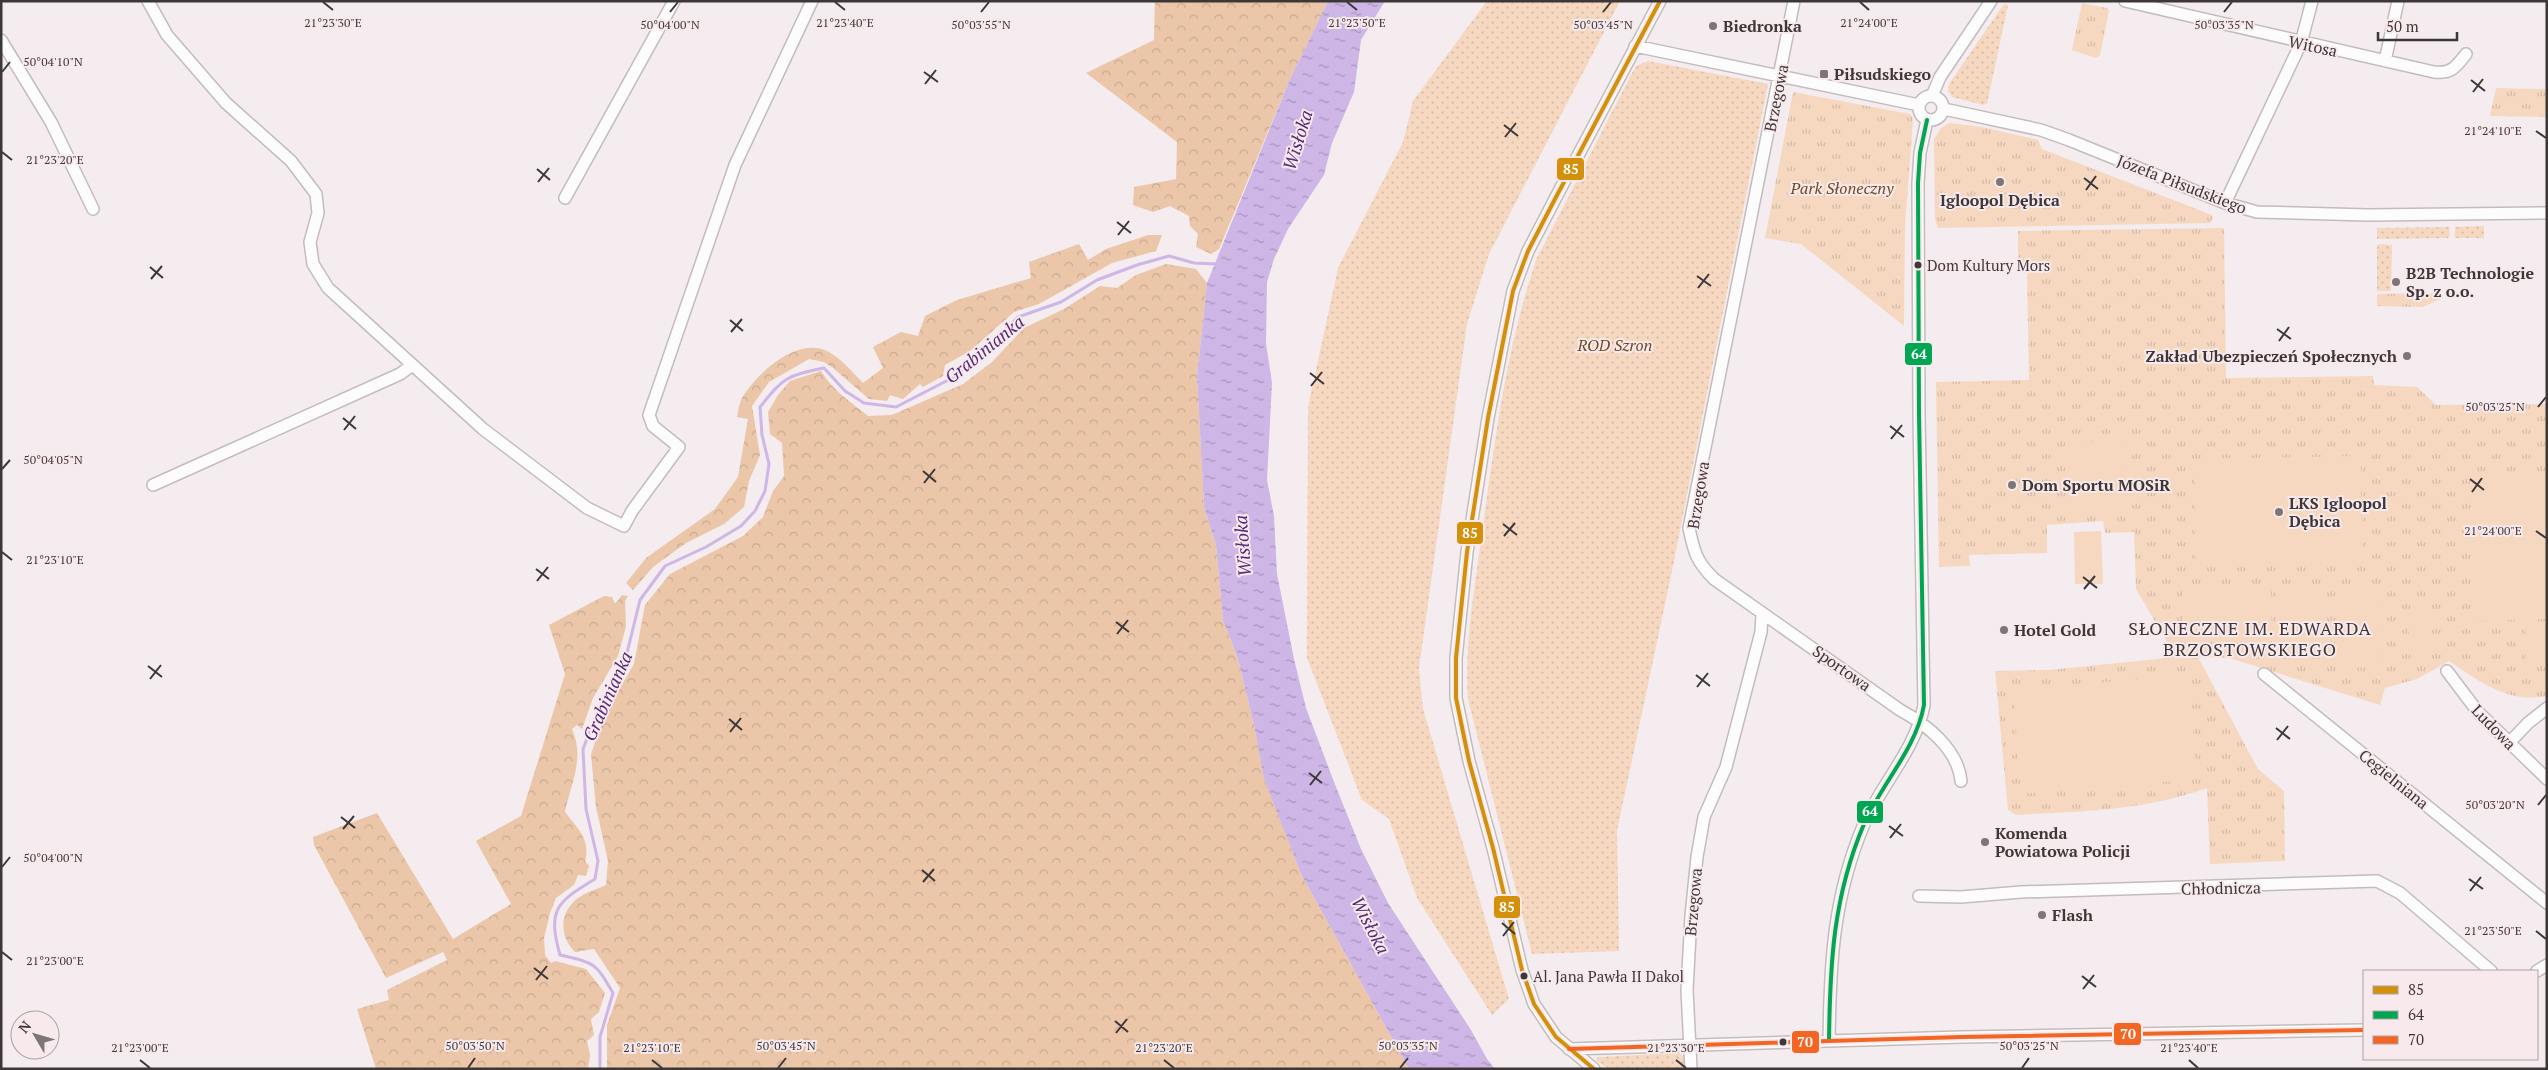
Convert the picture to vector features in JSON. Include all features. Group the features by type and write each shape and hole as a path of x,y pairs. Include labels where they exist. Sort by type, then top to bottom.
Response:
{"street":[{"path":"148,1 167,35 226,103 291,161 316,194 318,213 310,242 313,264 328,288 411,366 484,429 587,508 624,526 632,511 679,447 653,426 648,415 735,165 812,1"},
{"path":"565,198 638,62 674,1"},
{"path":"1594,1069 1556,1037 1534,1004 1522,970 1495,857 1469,761 1456,698 1456,658 1468,552 1488,418 1513,291 1528,251 1660,1"},
{"name":"Brzegowa","path":"1691,1069 1688,990 1691,916 1697,857 1704,817 1728,757 1761,632 1762,615 1714,579 1699,564 1694,551 1690,528 1781,75 1794,1"},
{"path":"1932,96 1940,77 1991,1"},
{"name":"Witosa","path":"2125,1 2301,43 2446,73 2456,67 2466,54"},
{"path":"2225,202 2301,43 2312,1"},
{"path":"2385,61 2398,1"},
{"path":"1,40 51,122 93,209"},
{"path":"1635,46 1919,105"},
{"path":"1932,96 1942,102 1944,109 1938,119 1928,120 1919,112 1919,105 1924,98 1932,96"},
{"name":"Józefa Piłsudskiego","path":"1944,109 2060,136 2225,202 2257,212 2321,215 2547,213"},
{"path":"1829,1041 1831,954 1842,886 1865,823 1921,721 1924,705 1919,415 1918,183 1920,153 1928,120"},
{"path":"153,485 400,374 411,366"},
{"name":"Sportowa","path":"1762,615 1776,621 1900,710 1921,721 1949,750 1960,770 1961,781"},
{"name":"Ludowa","path":"2447,671 2478,712 2547,779"},
{"name":"Cegielniana","path":"2264,674 2547,903"},
{"path":"2509,743 2547,708"},
{"name":"Chłodnicza","path":"1919,896 1961,897 2021,892 2377,882 2398,890 2490,970"},
{"path":"1569,1049 1829,1041 2363,1030"}],"green space":[{"path":"1155,1 1328,1 1290,79 1219,249 1211,254 1196,247 1198,234 1190,226 1189,216 1170,206 1153,212 1133,205 1134,187 1176,179 1177,142 1086,73 1154,40"},
{"path":"1487,1 1620,1 1489,254 1467,324 1419,668 1423,709 1509,999 1492,1015 1417,898 1389,819 1362,800 1307,658 1308,407 1338,268 1403,142 1413,101"},
{"path":"2082,3 2107,8 2109,11 2100,55 2096,58 2072,50"},
{"path":"2004,4 2008,5 1987,104 1983,105 1952,97 1948,91 1949,84"},
{"name":"ROD Szron","path":"1648,61 1768,84 1672,571 1617,831 1619,951 1532,954 1468,699 1468,657 1473,595 1509,359 1526,291 1537,258 1636,66"},
{"path":"2496,88 2547,89 2547,117 2490,116"},
{"name":"Park Słoneczny","path":"1793,92 1910,114 1913,119 1905,227 1904,326 1801,244 1765,238"},
{"name":"Park Słoneczny","path":"1950,123 1982,127 2038,140 2042,149 2212,215 2213,218 2210,223 1938,228 1935,219 1934,139 1941,128"},
{"path":"2484,226 2484,238 2455,238 2455,227"},
{"path":"2449,227 2450,235 2448,238 2377,239 2377,228"},
{"path":"2224,228 2226,378 2373,376 2374,385 2417,387 2436,405 2547,404 2547,696 2533,698 2507,694 2483,683 2449,661 2417,679 2385,688 2380,705 2229,658 2198,657 2258,769 2284,791 2285,861 2210,864 2207,788 2183,796 2113,809 2016,815 2008,810 1995,671 2049,670 2167,658 2166,640 2136,589 2134,532 2105,533 2103,521 2047,525 2047,553 1969,555 1970,566 1939,567 1936,382 2029,380 2027,272 2018,272 2018,231"},
{"path":"1148,235 1162,235 1156,251 1112,263 1039,304 1014,312 970,351 945,365 943,376 923,387 920,384 903,399 890,395 887,401 869,399 824,362 809,359 769,382 752,406 760,455 749,481 744,507 724,524 686,543 653,567 633,590 626,583 646,558 715,509 738,477 748,419 737,417 740,403 758,378 780,359 804,348 817,348 829,352 839,359 863,383 883,368 873,347 901,332 918,336 925,316 957,300 1031,278 1029,262 1079,244 1088,260 1106,249"},
{"path":"2379,244 2392,245 2391,291 2377,291 2377,246"},
{"path":"1166,264 1196,269 1207,283 1197,376 1204,507 1216,545 1223,620 1238,659 1254,725 1264,778 1301,874 1409,1069 607,1069 607,1025 620,988 594,949 575,952 566,939 563,924 567,910 578,898 606,885 608,861 596,807 591,754 606,712 634,664 645,605 670,574 743,536 763,517 773,491 784,476 782,443 770,434 768,412 778,395 790,381 821,371 836,390 868,416 892,415 963,384 992,362 1024,328 1064,309 1100,286 1117,288 1136,275"},
{"path":"2442,293 2443,298 2423,307 2377,306 2377,294"},
{"path":"2125,441 2126,513 2066,514 2065,443"},
{"name":"LKS Igloopol Dębica","path":"2361,456 2362,565 2196,567 2195,459"},
{"path":"2547,473 2547,619 2474,621 2471,475"},
{"path":"2101,531 2103,584 2075,584 2074,532"},
{"path":"2337,585 2381,585 2380,668 2335,667"},
{"path":"2278,586 2325,586 2325,645 2278,645"},
{"path":"2271,587 2272,637 2183,638 2182,588"},
{"path":"622,595 628,596 625,601 626,626 618,656 593,698 582,729 577,725 572,729 576,740 577,760 565,812 582,834 586,846 585,861 589,866 586,876 578,875 574,885 556,898 544,938 545,955 551,963 555,961 586,969 605,993 599,1012 591,1019 594,1035 587,1041 590,1055 588,1069 376,1069 357,1009 389,1000 387,990 447,960 443,952 386,978 314,845 313,837 377,813 453,939 511,904 476,841 521,816 565,674 549,625 604,596 612,597 615,604"},
{"path":"2409,613 2431,613 2432,653 2409,653"},
{"path":"2547,625 2547,666 2526,666 2526,626"},
{"path":"2189,675 2197,779 2021,794 2013,690"},
{"path":"1679,1053 1684,1057 1685,1069 1609,1069 1596,1061 1598,1057"}],"water":[{"name":"Wisłoka","path":"1328,1 1385,1 1361,40 1354,92 1332,143 1324,175 1288,229 1274,259 1267,282 1266,343 1272,383 1267,480 1274,516 1277,574 1306,708 1361,849 1388,903 1495,1069 1409,1069 1301,874 1264,779 1254,725 1238,659 1223,620 1216,545 1204,507 1197,376 1207,283 1290,79"}],"waterway":[{"name":"Grabinianka","path":"600,1069 600,1037 613,993 598,969 593,965 560,955 555,927 555,917 558,908 572,894 595,879 598,861 586,809 583,749 599,708 626,657 640,600 665,566 706,547 741,526 755,511 765,491 769,464 762,435 760,407 775,389 787,379 801,373 824,368 845,391 864,403 896,407 958,375 1018,317 1061,302 1097,280 1137,265 1169,256 1194,263 1217,264"}],"transit line":[{"name":"85","path":"1594,1069 1556,1037 1534,1004 1522,970 1493,848 1469,761 1456,698 1456,658 1467,552 1488,418 1513,291 1528,251 1660,1"},
{"name":"64","path":"1829,1041 1832,957 1835,931 1846,878 1864,824 1914,736 1924,705 1919,415 1918,183 1920,153 1927,120"},
{"name":"70","path":"1569,1049 1962,1037 2363,1030"}],"place":[{"name":"Biedronka","path":"1713,26"},
{"name":"Piłsudskiego","path":"1824,74"},
{"name":"Igloopol Dębica","path":"2000,182"},
{"name":"Dom Kultury Mors","path":"1918,265"},
{"name":"B2B Technologie Sp. z o.o.","path":"2396,282"},
{"name":"Zakład Ubezpieczeń Społecznych","path":"2407,356"},
{"name":"Dom Sportu MOSiR","path":"2012,485"},
{"name":"LKS Igloopol Dębica","path":"2279,512"},
{"name":"Hotel Gold","path":"2004,630"},
{"name":"Komenda Powiatowa Policji","path":"1985,842"},
{"name":"Flash","path":"2042,915"},
{"name":"Al. Jana Pawła II Dakol","path":"1524,976"}],"district":[{"name":"SŁONECZNE IM. EDWARDA BRZOSTOWSKIEGO","path":"2250,638"}]}
